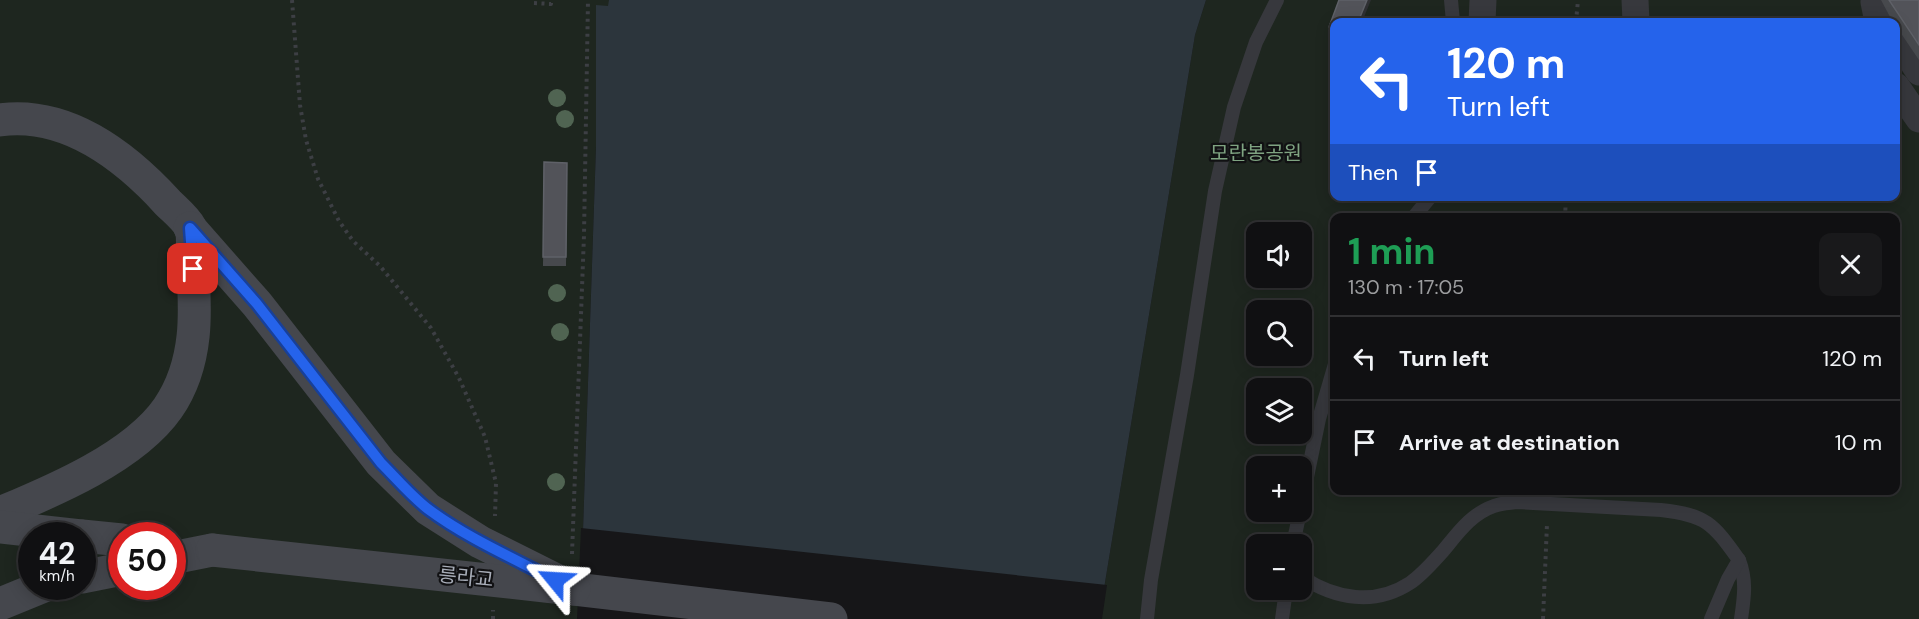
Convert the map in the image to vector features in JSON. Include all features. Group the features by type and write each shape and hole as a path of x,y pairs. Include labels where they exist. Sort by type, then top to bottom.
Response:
{"main road":[{"path":"0,120 16,118 65,127 92,139 131,166 154,188 257,304 381,463 428,509 480,542 574,589"},
{"path":"0,513 39,497 94,469 148,431 168,408 191,357 196,310 190,228"},
{"path":"0,527 18,529"},
{"name":"릉라교","path":"186,547 831,619"},
{"path":"186,555 212,550"},
{"path":"0,604 18,597"}],"street":[{"path":"1482,18 1483,0"},
{"path":"1635,0 1636,18"},
{"path":"1877,18 1874,2 1884,18"},
{"path":"1900,42 1919,72"},
{"path":"1900,92 1919,119"}],"lane":[{"path":"1147,619 1151,580 1187,375 1215,191 1234,107 1256,42 1277,0"},
{"path":"1451,0 1453,18"},
{"path":"1417,213 1427,201"},
{"path":"1311,456 1330,381"},
{"path":"1312,583 1344,596 1360,598 1395,592 1412,582 1444,550 1457,532 1475,516 1495,505 1517,502 1661,510 1695,516 1708,522 1718,531 1739,560 1744,574 1745,590 1741,619"},
{"path":"1711,619 1739,560"},
{"path":"1282,619 1285,600"}],"path":[{"path":"292,0 300,105 306,140 318,179 348,234 380,266 431,328 459,378 485,437 496,483 495,517"},
{"path":"534,3 551,4 551,0"},
{"path":"572,556 583,247 588,0"},
{"path":"1576,18 1578,0"},
{"path":"1543,619 1547,532"},
{"path":"493,608 493,619"}],"green space":[{"path":"0,0 609,0 609,6 596,6 596,147 580,619 0,619"},
{"name":"모란봉공원","path":"1206,0 1919,0 1919,619 1099,619 1195,35"}],"shaded area":[{"path":"609,0 1206,0 1195,35 1099,619 580,619 596,147 596,5 608,6"}],"pier":[{"path":"581,528 1107,585 1102,619 577,619"}],"building":[{"path":"1339,0 1367,0 1360,18 1332,18"},
{"path":"1889,0 1919,0 1919,45"},
{"path":"544,162 567,163 566,257 543,257"}],"route":[{"path":"193,269 190,228 257,304 381,463 401,483 428,509 480,542 555,580"}]}
